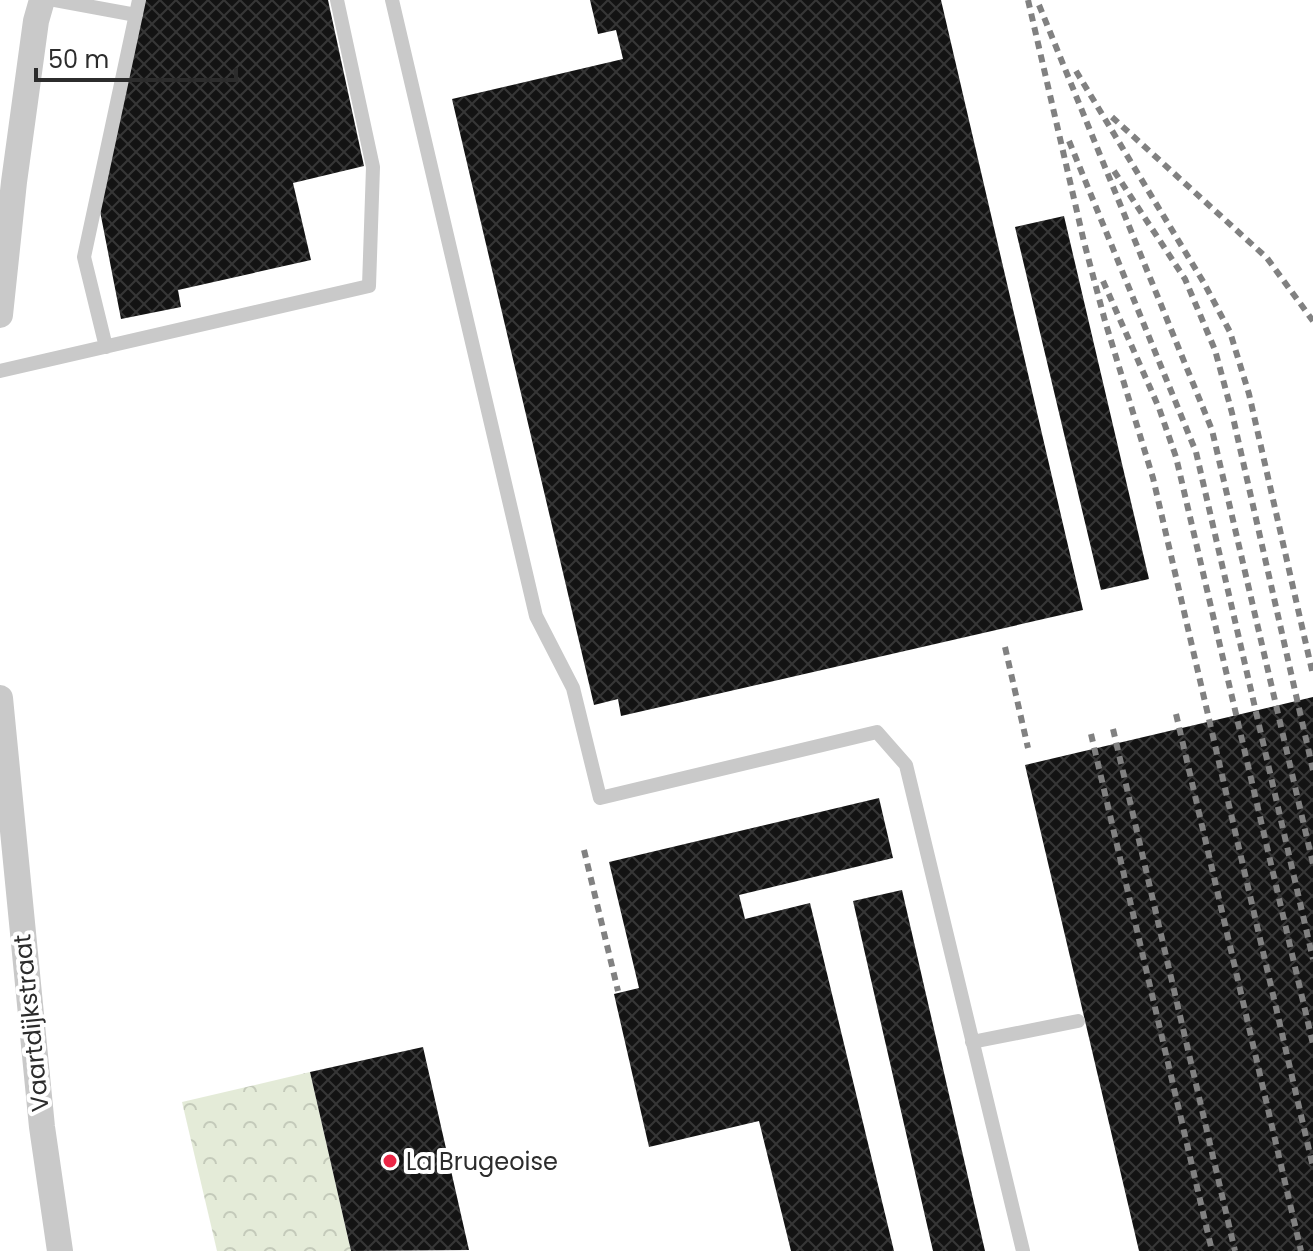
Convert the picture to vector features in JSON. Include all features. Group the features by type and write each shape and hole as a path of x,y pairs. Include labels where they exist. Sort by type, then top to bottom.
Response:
{"street":[{"path":"0,315 14,182 36,21 42,0"},
{"name":"Vaartdijkstraat","path":"0,698 42,1127 60,1251"}],"lane":[{"path":"55,0 138,7 84,257 106,347"},
{"path":"0,371 369,286 373,167 337,0"},
{"path":"392,0 536,616 573,688 600,798 877,732 906,765 1023,1251"},
{"path":"972,1042 1078,1021"}],"green space":[{"path":"310,1072 351,1251 217,1251 182,1102"}],"building":[{"path":"144,0 328,0 364,166 293,183 311,260 178,290 181,307 121,319 100,211"},
{"path":"590,0 941,0 1083,610 621,716 618,699 594,705 452,99 623,59 616,30 598,34"},
{"path":"1064,216 1149,579 1101,590 1015,227"},
{"path":"1313,697 1313,1251 1139,1251 1025,765"},
{"path":"879,798 893,858 739,895 745,919 810,903 894,1251 791,1251 759,1121 649,1147 614,994 639,988 609,862"},
{"path":"902,890 985,1251 933,1251 853,901"},
{"name":"La Brugeoise","path":"423,1047 469,1250 351,1251 310,1072"}],"railway":[{"path":"1028,0 1084,242 1153,478 1313,1167"},
{"path":"1039,5 1212,430 1313,864"},
{"path":"1076,71 1204,283 1230,332 1249,394 1313,675"},
{"path":"1112,117 1267,258 1313,321"},
{"path":"1069,141 1196,452 1313,959"},
{"path":"1114,171 1185,279 1215,350 1313,770"},
{"path":"1103,281 1159,408 1176,457 1313,1044"},
{"path":"1005,647 1028,748"},
{"path":"1176,714 1301,1251"},
{"path":"1113,729 1235,1251"},
{"path":"1091,734 1212,1251"},
{"path":"584,850 618,991"}],"place":[{"name":"La Brugeoise","path":"390,1161"}]}
